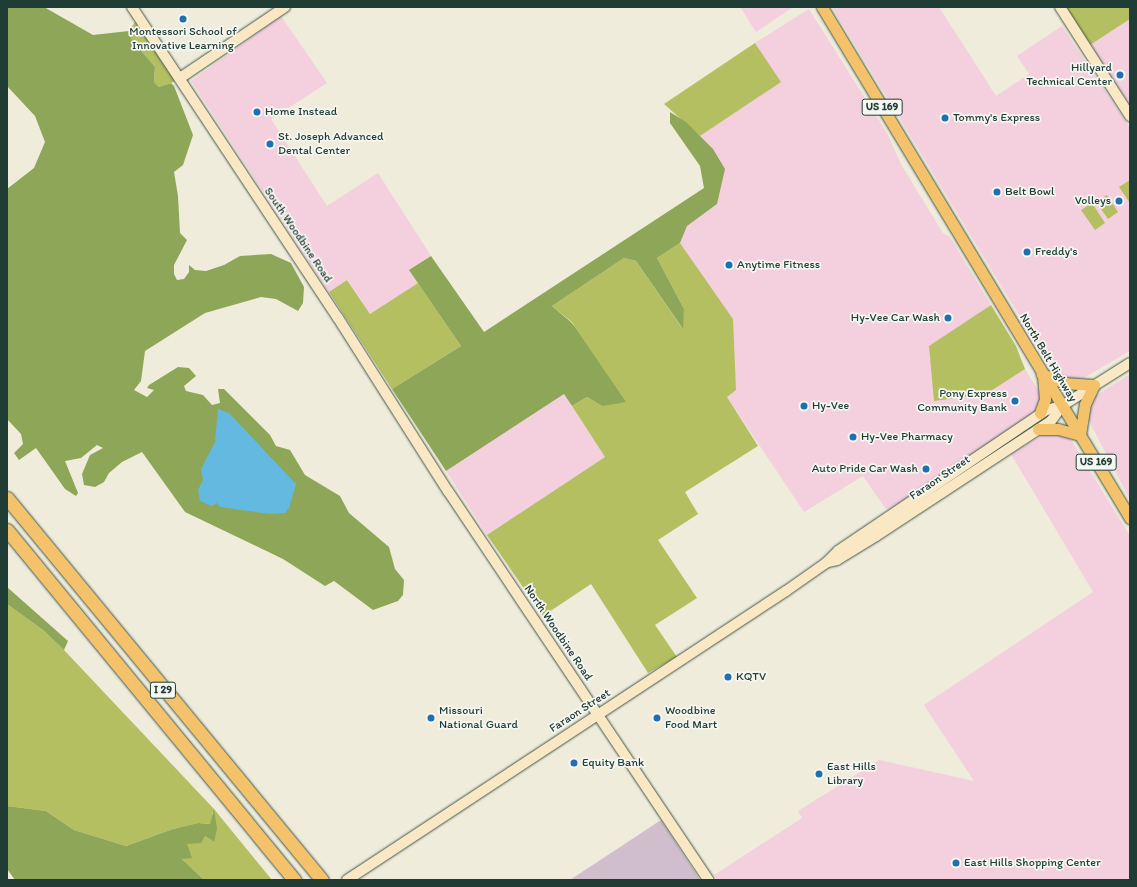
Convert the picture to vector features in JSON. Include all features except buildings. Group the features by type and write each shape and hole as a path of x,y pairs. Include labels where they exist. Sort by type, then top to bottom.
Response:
{"highway":[{"name":"I 29","path":"7,498 322,880"},
{"name":"I 29","path":"7,530 295,880"}],"main road":[{"name":"South Woodbine Road","path":"132,7 180,78 440,480"},
{"path":"180,78 284,7"},
{"name":"North Belt Highway","path":"822,7 1130,518"},
{"path":"1060,7 1130,116"},
{"name":"Faraon Street","path":"347,880 597,716 826,563 838,551 1040,413 1062,406 1130,363"},
{"path":"1038,429 1058,429 1080,435 1085,404 1094,385 1065,383 1042,374 1045,399 1040,413"},
{"name":"Faraon Street","path":"826,563 837,560 876,536 1038,429 1050,421 1062,406"},
{"name":"North Woodbine Road","path":"440,480 708,880"}],"shaded area":[{"path":"740,7 793,7 756,32"},
{"path":"832,7 939,7 996,96 1029,74 1017,56 1062,26 1130,128 1130,351 1080,380 1070,381 1053,371"},
{"path":"809,9 887,133 902,166 943,233 950,237 991,305 930,346 986,394 1025,369 1040,393 1040,411 889,509 885,508 863,476 804,512 727,397 733,319 680,243 687,226 717,204 713,149 700,136 780,82 755,43"},
{"path":"281,16 327,83 271,119 327,206 378,173 431,256 409,270 418,283 370,314 348,280 329,292 191,81"},
{"name":"Hillyard Technical Center","path":"1130,19 1130,105 1090,45"},
{"path":"1130,374 1130,500 1087,417 1087,411 1095,396"},
{"path":"564,394 605,457 487,535 446,471"},
{"path":"1048,432 1065,435 1071,440 1130,536 1130,880 717,880 714,875 802,818 798,811 879,760 974,781 924,705 1093,592 1011,454"},
{"path":"661,820 700,880 570,880"}],"green space":[{"path":"7,7 44,7 93,35 129,31 132,40 155,67 154,82 159,87 171,83 174,86 193,135 183,165 174,172 178,196 180,233 187,240 174,265 174,274 177,280 184,279 189,272 189,265 195,270 206,271 224,265 240,256 271,254 291,263 304,287 303,303 298,311 276,299 261,297 205,313 145,351 141,381 134,390 147,397 154,390 147,388 149,385 178,367 189,368 196,376 184,386 186,391 203,395 212,405 220,403 218,389 224,389 270,435 276,446 290,450 305,475 340,496 349,513 389,547 395,569 404,580 403,595 398,601 373,610 334,581 325,586 283,559 185,512 142,452 122,462 109,473 104,482 95,487 84,485 82,474 90,455 103,448 97,445 81,458 65,461 78,493 76,496 65,489 36,448 19,460 14,453 23,444 21,434 7,419 7,189 34,168 45,142 35,116 7,86"},
{"path":"1066,7 1130,7 1130,19 1090,45"},
{"path":"135,22 175,81 159,87 154,82 155,67 132,40 129,31"},
{"path":"755,43 781,82 700,136 664,104"},
{"path":"670,112 686,122 713,149 725,169 717,204 687,226 680,243 657,258 684,309 683,329 636,261 624,258 552,306 572,323 626,402 602,406 587,397 572,406 564,394 446,471 392,389 461,346 409,270 431,256 484,332 704,188 700,166 670,123"},
{"path":"1130,180 1130,203 1119,187"},
{"path":"1107,195 1118,212 1108,219 1096,202"},
{"path":"1092,203 1105,223 1095,230 1081,210"},
{"path":"680,243 733,319 736,390 727,397 758,446 685,492 698,514 658,540 697,598 655,625 677,657 648,673 591,584 543,616 487,535 605,457 572,406 587,397 602,406 573,323 552,306 624,258 636,261 682,328 684,309 657,258"},
{"path":"347,280 370,314 418,283 461,346 392,389 329,292"},
{"path":"991,305 1016,346 1025,369 986,394 934,401 929,346"},
{"path":"7,587 68,641 64,650 43,630 7,604"},
{"path":"7,604 43,630 64,650 214,809 272,880 204,880 182,859 187,844 205,836 214,842 213,811 211,824 198,823 173,829 126,846 74,830 46,811 7,806"},
{"path":"7,806 46,811 74,830 126,846 173,829 198,823 210,824 214,809 217,829 214,842 205,836 201,843 187,844 192,858 182,859 204,880 15,880 7,869"}],"water":[{"path":"218,409 229,413 296,484 289,508 285,513 270,514 220,507 217,503 212,506 200,501 198,490 203,480 201,469 215,442"}],"place":[{"name":"Montessori School of Innovative Learning","path":"183,19"},
{"name":"Hillyard Technical Center","path":"1120,75"},
{"name":"Home Instead","path":"257,112"},
{"name":"Tommy's Express","path":"945,118"},
{"name":"St. Joseph Advanced Dental Center","path":"270,144"},
{"name":"Belt Bowl","path":"997,192"},
{"name":"Volleys","path":"1119,201"},
{"name":"Freddy's","path":"1027,252"},
{"name":"Anytime Fitness","path":"729,265"},
{"name":"Hy-Vee Car Wash","path":"948,318"},
{"name":"Pony Express Community Bank","path":"1015,401"},
{"name":"Hy-Vee","path":"804,406"},
{"name":"Hy-Vee Pharmacy","path":"853,437"},
{"name":"Auto Pride Car Wash","path":"926,469"},
{"name":"KQTV","path":"728,677"},
{"name":"Missouri National Guard","path":"431,718"},
{"name":"Woodbine Food Mart","path":"657,718"},
{"name":"Equity Bank","path":"574,763"},
{"name":"East Hills Library","path":"819,774"},
{"name":"East Hills Shopping Center","path":"956,863"}]}
